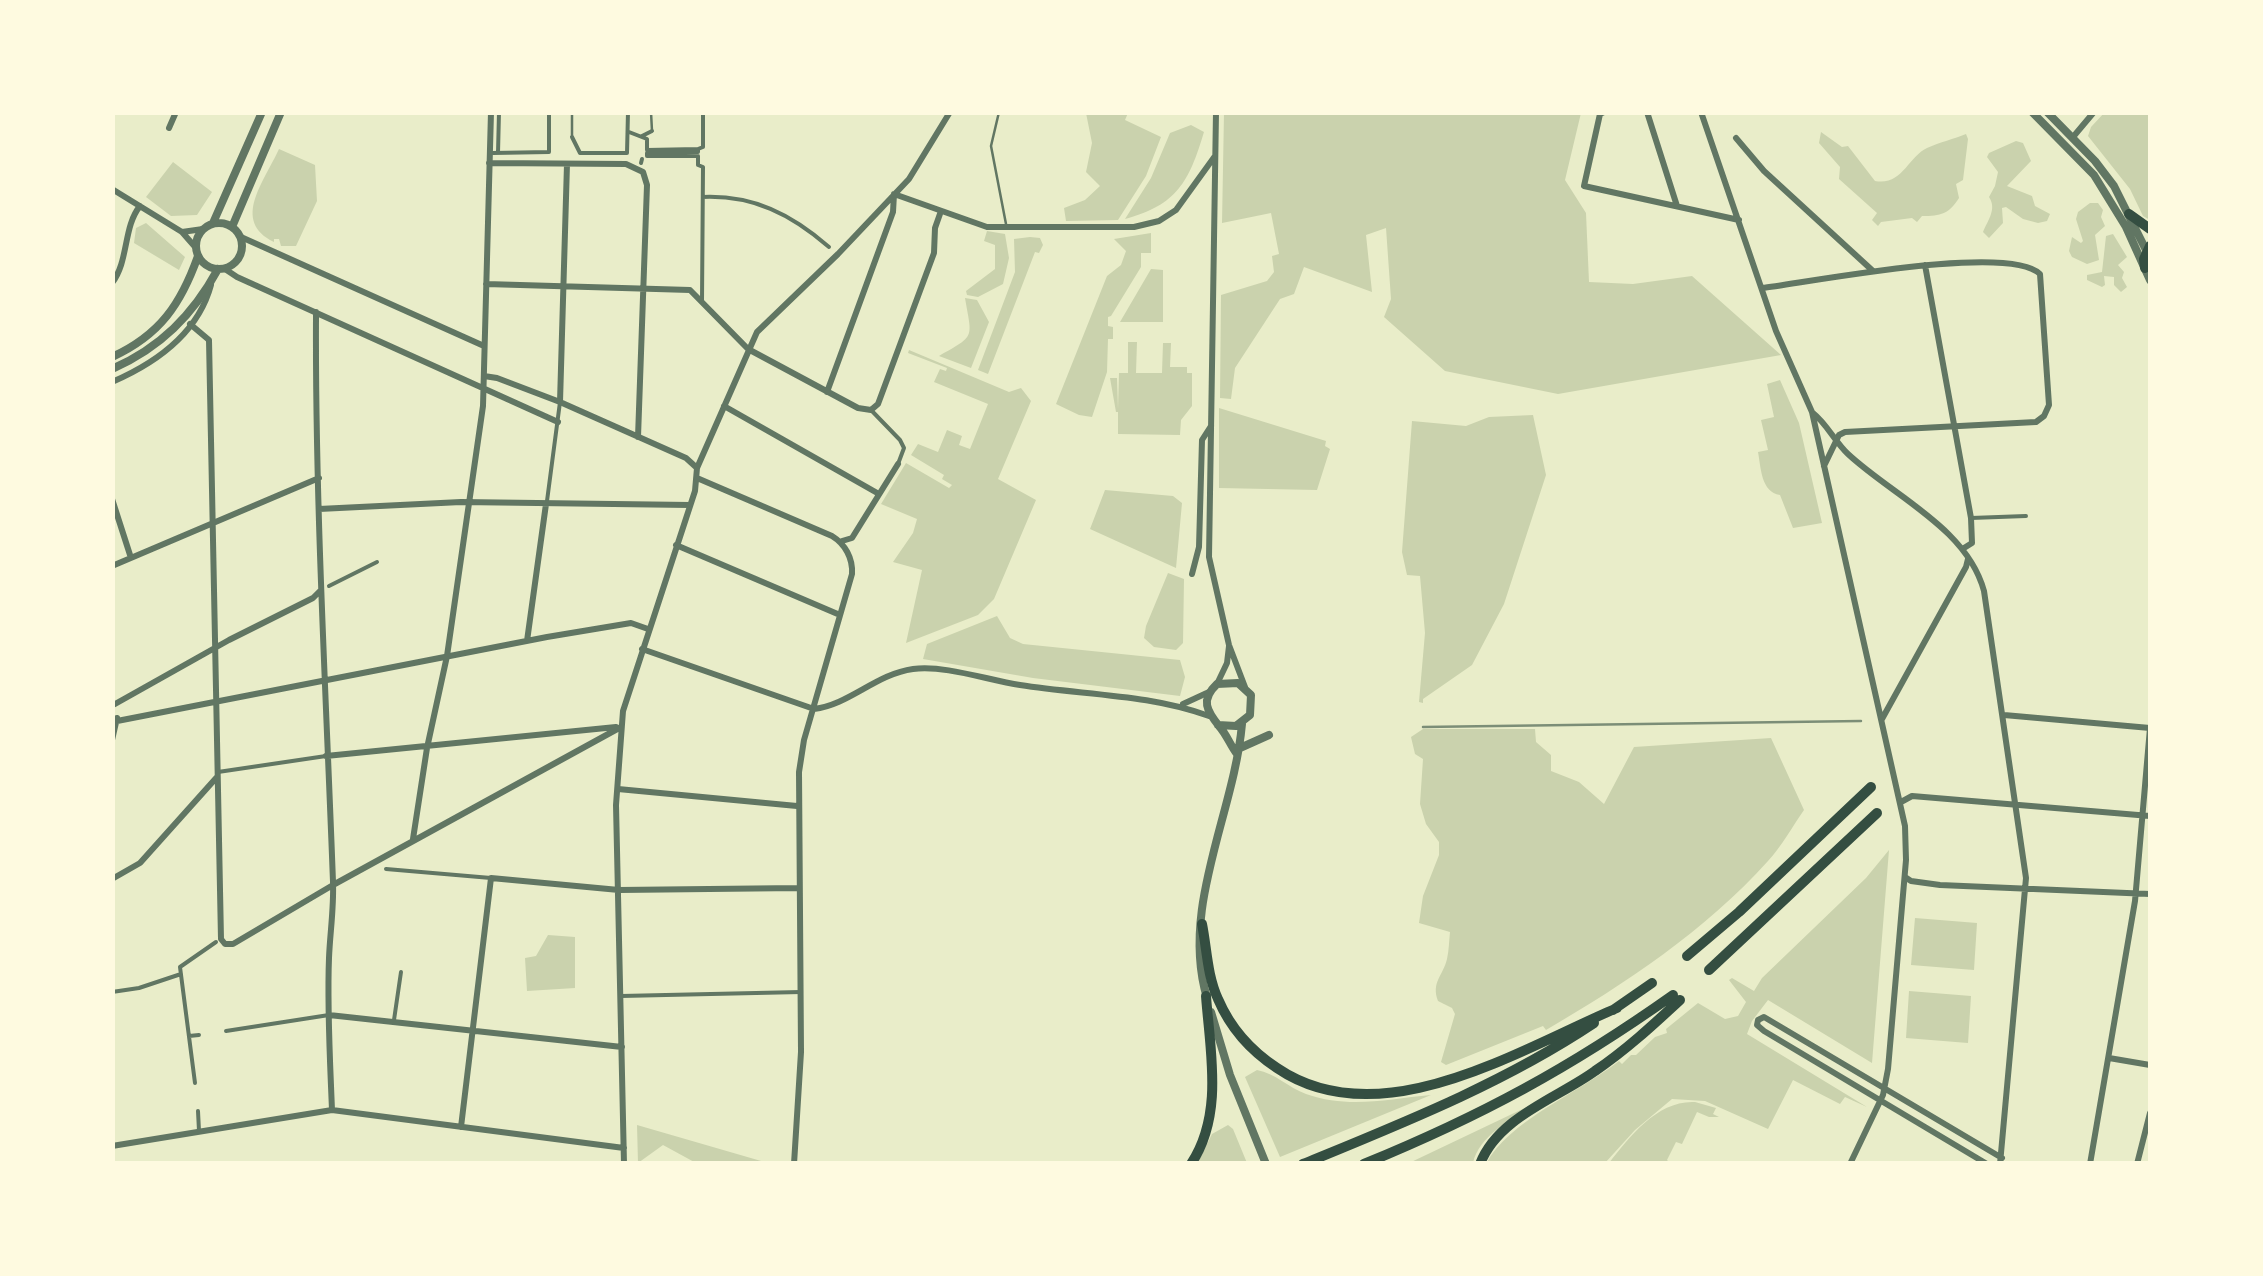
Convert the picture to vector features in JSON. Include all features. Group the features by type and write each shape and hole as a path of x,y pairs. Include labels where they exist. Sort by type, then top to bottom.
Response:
{"highway":[{"path":"2129,214 2150,229"},
{"path":"1687,956 1871,787"},
{"path":"1712,968 1877,814"},
{"path":"1202,924 1214,988 1240,1036 1284,1074 1336,1094 1384,1095 1423,1086 1617,1008"},
{"path":"1304,1164 1504,1076 1652,983"},
{"path":"1191,1164 1203,1141 1211,1110 1206,996"},
{"path":"1364,1164 1513,1097 1676,998 1653,1026 1594,1072 1509,1126 1480,1164"}],"street":[{"path":"169,128 176,112"},
{"path":"182,232 213,223 262,112"},
{"path":"232,227 280,112"},
{"path":"495,112 496,153 549,152 549,112"},
{"path":"413,840 447,656 484,390 489,163 495,112"},
{"path":"572,137 580,152 627,154 628,112"},
{"path":"638,437 647,186 643,162 647,153 698,152 703,147 702,112"},
{"path":"624,1164 618,789 626,697 690,506 697,468 756,332 909,179 950,112"},
{"path":"1216,112 1209,567 1230,645 1252,702 1250,715 1242,724 1230,728 1218,725"},
{"path":"1647,112 1677,207"},
{"path":"1702,112 1776,331 1812,412 1906,840 1884,1088 1850,1164"},
{"path":"2032,112 2094,175 2146,255"},
{"path":"2047,112 2114,186 2146,255 2150,280"},
{"path":"2072,137 2094,112"},
{"path":"1601,113 1584,186 1738,220"},
{"path":"642,138 652,131"},
{"path":"629,132 647,139 647,150 698,149"},
{"path":"1736,138 1764,171 1873,271"},
{"path":"489,163 626,164 698,156 698,165 703,167 702,301"},
{"path":"894,194 987,227 1117,228 1159,222 1184,202 1216,156"},
{"path":"527,641 560,402 567,164"},
{"path":"112,189 182,232 203,263 219,272 558,422"},
{"path":"826,392 894,212 894,194"},
{"path":"702,196 740,198 773,208 829,246"},
{"path":"112,283 120,270 134,214 140,206"},
{"path":"871,410 878,404 934,253 935,228 941,211"},
{"path":"213,223 232,227 241,237 484,346"},
{"path":"112,357 141,342 170,316 185,292 203,229"},
{"path":"112,369 146,352 176,329 219,272 242,254 241,237"},
{"path":"1762,288 1925,264 2015,263 2036,269 2041,279 2049,405 2044,416 2036,422 1845,432 1836,440 1824,467"},
{"path":"1925,264 1971,518 1972,543 1965,550"},
{"path":"112,382 159,357 190,324 219,272"},
{"path":"486,284 686,289 748,349 858,408 871,410 904,448 852,538 840,541 697,478"},
{"path":"316,312 319,509 326,587 326,756 333,885 329,1015 332,1110"},
{"path":"190,324 209,340 218,940"},
{"path":"484,376 560,402 686,458 697,468"},
{"path":"724,406 879,494"},
{"path":"1812,412 1836,440 1965,550 1984,591 2026,867 2001,1161 1764,1017 1757,1025 1987,1164"},
{"path":"1209,567 1194,570 1198,557 1202,440 1212,425"},
{"path":"112,566 319,478"},
{"path":"112,500 131,558"},
{"path":"319,509 467,503 690,506"},
{"path":"1971,518 2026,516"},
{"path":"794,1164 801,1082 801,756 853,568 840,541"},
{"path":"676,545 840,615"},
{"path":"1882,720 1966,567 1965,550"},
{"path":"1198,557 1209,555"},
{"path":"112,740 119,710 114,704 121,698 376,562"},
{"path":"115,721 527,641 630,624 648,628"},
{"path":"1182,705 1209,692 1216,684 1227,663 1230,645"},
{"path":"642,648 814,708 830,706 892,674 923,669 1182,705 1210,716"},
{"path":"1216,684 1230,681 1244,686"},
{"path":"1209,692 1206,705 1210,716 1238,751"},
{"path":"2004,716 2150,728 2146,816 2136,893 2090,1164"},
{"path":"1242,724 1208,875 1200,961 1206,996 1230,1076 1266,1164"},
{"path":"112,879 140,864 218,774 326,756 622,727"},
{"path":"218,940 233,944 413,840 622,727"},
{"path":"1238,751 1269,734"},
{"path":"618,789 798,806"},
{"path":"1900,804 1903,798 1912,796 2146,816"},
{"path":"386,869 618,890 799,888"},
{"path":"1904,877 1922,883 2150,894"},
{"path":"460,1127 491,878"},
{"path":"112,992 139,988 180,970 218,940"},
{"path":"180,970 195,1083"},
{"path":"394,1020 401,972"},
{"path":"620,996 801,992"},
{"path":"226,1031 329,1015 622,1048"},
{"path":"188,1036 199,1036"},
{"path":"2109,1058 2150,1065"},
{"path":"198,1110 199,1131"},
{"path":"112,1146 332,1110 624,1148"},
{"path":"2137,1164 2150,1113"}],"lane":[{"path":"572,112 572,137"},
{"path":"651,112 652,131"},
{"path":"998,112 991,146 1006,227"},
{"path":"1182,576 1194,570"}],"green space":[{"path":"2105,112 2150,113 2150,220 2143,216 2130,189 2088,136"},
{"path":"1086,113 1128,113 1125,120 1161,137 1146,176 1118,220 1066,221 1064,208 1085,200 1100,186 1086,172 1092,143"},
{"path":"1224,113 1581,113 1565,180 1586,213 1589,282 1633,284 1692,276 1781,355 1558,394 1445,371 1384,317 1391,299 1386,228 1366,235 1372,292 1304,267 1294,294 1280,299 1235,368 1231,399 1220,398 1221,295 1267,281 1274,272 1272,256 1279,254 1271,213 1222,223"},
{"path":"1191,125 1204,132 1186,178 1169,199 1125,219 1151,178 1170,133"},
{"path":"1821,132 1842,147 1848,146 1875,181 1892,179 1920,152 1966,134 1963,180 1956,184 1959,198 1944,213 1922,216 1917,222 1912,218 1881,222 1878,226 1872,220 1877,213 1839,179 1840,167 1819,143"},
{"path":"2016,141 2023,143 2031,161 2007,186 2032,196 2035,206 2050,214 2047,221 2038,223 2002,208 2003,223 1989,238 1983,232 1991,214 1989,197 1998,172 1987,157"},
{"path":"279,149 315,165 317,201 296,246 281,246 279,239 274,242 261,233 253,212 259,187"},
{"path":"173,162 212,192 197,215 171,216 146,197"},
{"path":"2090,203 2098,203 2103,210 2105,226 2095,235 2099,260 2087,264 2072,257 2069,251 2072,237 2083,241 2076,219 2078,212"},
{"path":"146,223 185,257 179,270 134,243 136,228"},
{"path":"987,231 1005,234 1009,258 1003,284 978,297 967,295 966,291 995,269 995,245 984,241"},
{"path":"1151,233 1151,253 1141,253 1141,267 1108,317 1113,339 1108,339 1107,372 1092,417 1079,415 1056,404 1107,276 1121,265 1126,251 1114,239"},
{"path":"2113,234 2127,257 2118,265 2127,287 2121,292 2114,285 2114,277 2104,276 2102,287 2087,280 2087,275 2102,272 2106,236"},
{"path":"1040,238 1043,245 1039,253 1035,252 988,374 978,370 1015,272 1014,239"},
{"path":"1151,269 1163,270 1163,322 1120,322"},
{"path":"965,298 977,300 989,322 971,368 939,356 960,344 968,334"},
{"path":"1128,342 1137,342 1136,373 1162,373 1163,343 1171,343 1170,367 1187,367 1187,373 1192,373 1192,406 1181,420 1180,435 1118,434 1118,412 1110,378 1117,378 1118,409 1119,373 1128,373"},
{"path":"909,350 1009,392 1021,388 1031,401 998,479 1036,500 994,599 978,615 906,643 922,570 893,562 913,533 917,519 881,504 906,463 949,488 952,485 942,479 944,475 911,455 918,444 938,452 947,430 962,436 959,445 970,449 988,404 934,382 940,369 947,368 908,353"},
{"path":"1780,380 1799,423 1822,523 1793,528 1780,495 1769,489 1763,478 1758,452 1768,450 1761,420 1774,417 1767,384"},
{"path":"1219,408 1326,441 1325,446 1330,449 1317,490 1219,488"},
{"path":"1533,415 1546,475 1504,604 1472,665 1423,699 1423,703 1419,702 1425,633 1420,576 1407,575 1402,552 1412,421 1466,426 1489,417"},
{"path":"1105,490 1173,496 1182,503 1176,568 1090,529"},
{"path":"1168,573 1184,579 1183,643 1176,650 1154,647 1144,638"},
{"path":"997,616 1010,638 1023,644 1180,660 1185,677 1180,696 1033,678 923,659 927,644"},
{"path":"1423,729 1535,729 1536,742 1551,755 1551,771 1579,782 1604,804 1634,747 1771,738 1804,810 1773,855 1744,886 1663,954 1546,1030 1543,1026 1446,1065 1441,1062 1455,1014 1438,1001 1436,989 1447,959 1450,932 1419,923 1423,896 1439,855 1439,842 1426,824 1420,804 1423,759 1415,754 1411,737"},
{"path":"1889,850 1872,1063 1768,1000 1747,1034 1867,1107 1845,1097 1840,1104 1793,1080 1768,1129 1705,1101 1672,1099 1635,1130 1605,1163 1486,1164 1496,1148 1527,1121 1619,1061 1622,1064 1636,1055 1655,1037 1667,1033 1666,1029 1698,1003 1725,1019 1738,1016 1746,1002 1729,980 1732,978 1754,991 1762,978 1866,878"},
{"path":"1915,918 1977,923 1974,970 1911,965"},
{"path":"548,935 575,937 575,988 527,991 525,958 536,956"},
{"path":"1909,991 1971,996 1968,1043 1906,1038"},
{"path":"1257,1070 1322,1099 1368,1102 1431,1095 1280,1157 1245,1077"},
{"path":"1695,1102 1716,1108 1713,1114 1719,1117 1697,1112 1682,1144 1676,1142 1667,1160 1670,1163 1609,1163 1657,1113"},
{"path":"1531,1105 1488,1137 1473,1163 1407,1164"},
{"path":"637,1125 768,1163 696,1163 663,1145 638,1163"},
{"path":"1228,1125 1247,1163 1197,1164 1212,1134"}],"railway":[{"path":"1423,727 1861,721"}]}
